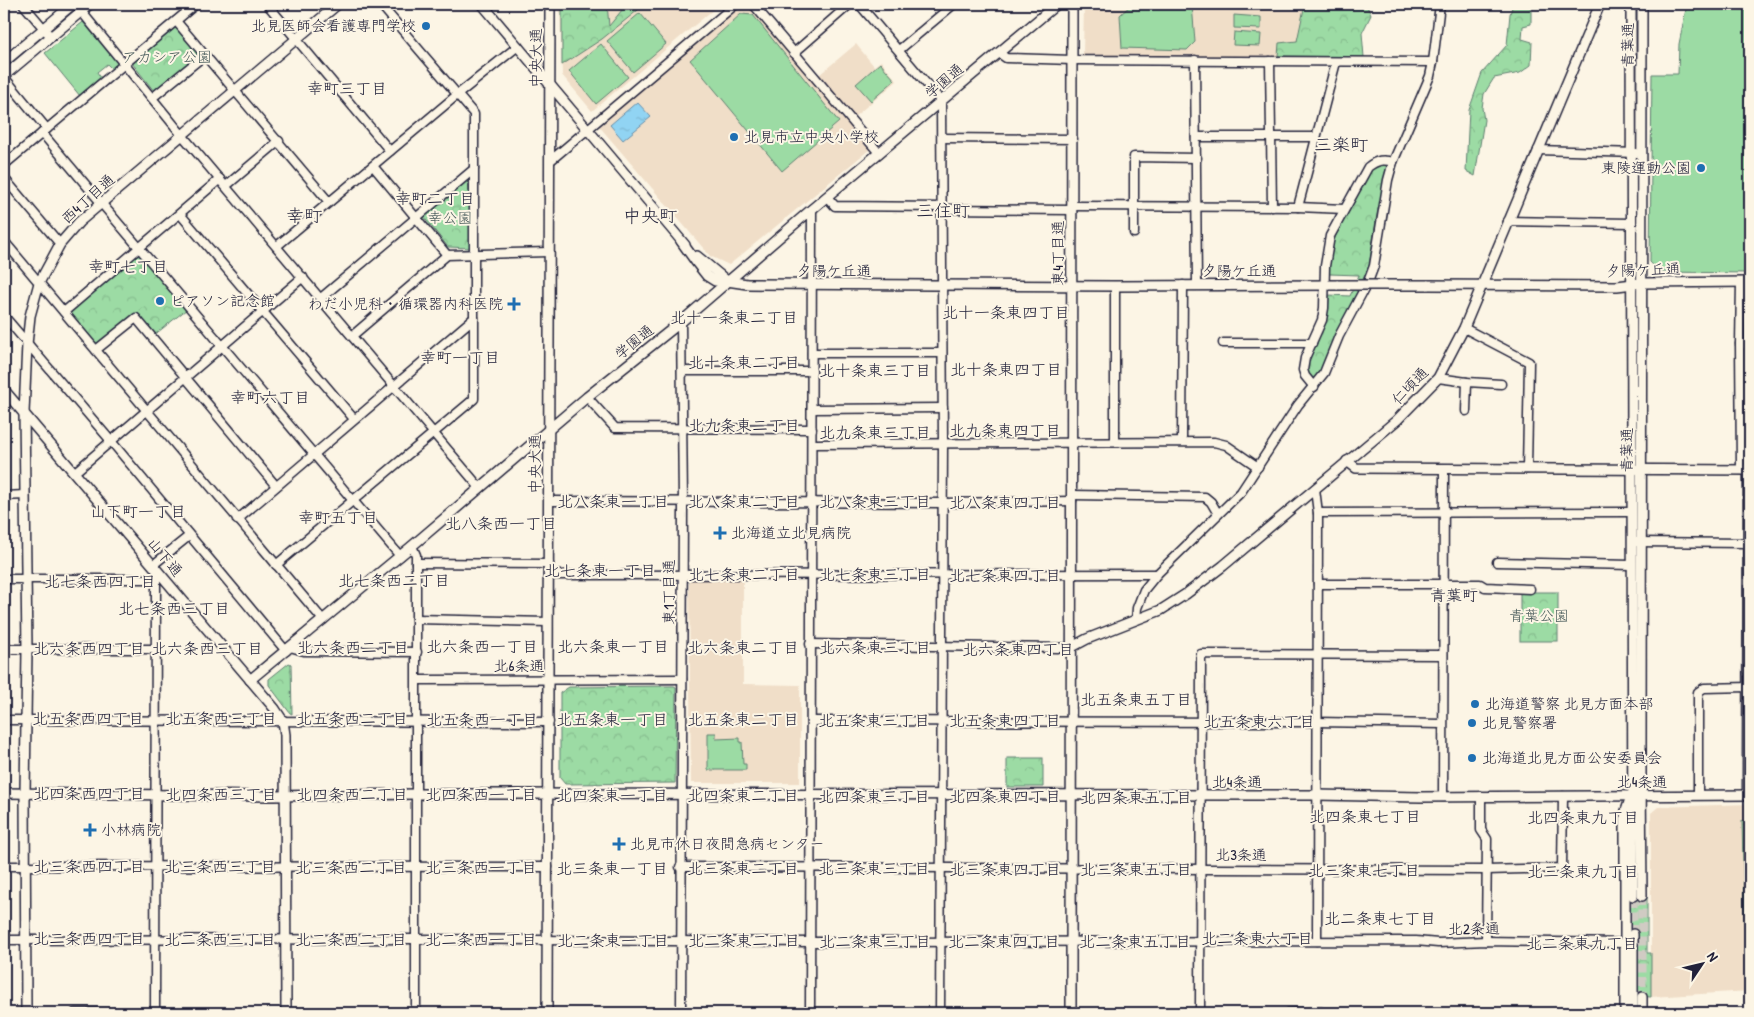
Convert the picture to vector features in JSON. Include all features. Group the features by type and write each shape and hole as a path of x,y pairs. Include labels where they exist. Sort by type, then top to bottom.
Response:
{"street":[{"path":"23,4 51,37"},
{"path":"4,62 73,4"},
{"path":"90,4 4,77 102,204 400,556"},
{"path":"4,165 196,4"},
{"path":"267,4 390,151"},
{"name":"西4丁目通","path":"26,1013 25,793 28,649 24,414 30,316 39,283 60,244 79,222 338,4"},
{"path":"276,565 474,399 474,114 380,4"},
{"path":"482,4 681,241 727,281"},
{"name":"中央大通","path":"547,1013 550,4"},
{"path":"550,161 736,4"},
{"path":"753,4 879,153"},
{"path":"794,52 850,4"},
{"path":"859,4 942,101 943,444 940,1013"},
{"path":"899,50 954,4"},
{"name":"学園通","path":"250,680 324,620 588,397 681,322 827,196 1057,4"},
{"name":"東4丁目通","path":"1071,1013 1072,4"},
{"path":"1136,620 1137,608 1144,590 1157,574 1241,492 1298,405 1324,373 1374,266 1382,207 1393,162 1430,76 1440,4"},
{"name":"仁頃通","path":"1072,647 1087,639 1161,610 1186,594 1397,420 1438,378 1464,328 1600,4"},
{"name":"青葉通","path":"1631,4 1641,283 1636,470 1637,896"},
{"name":"青葉通","path":"1637,795 1631,565 1636,542 1632,512 1636,470 1630,284 1642,4"},
{"path":"81,11 182,135 480,488"},
{"path":"176,21 329,202"},
{"path":"277,246 518,46"},
{"path":"999,53 1006,58 1072,60 1433,62"},
{"path":"152,98 205,55"},
{"path":"1195,60 1197,285"},
{"path":"1270,62 1272,207"},
{"path":"1298,207 1336,62"},
{"path":"1196,137 1316,137"},
{"path":"942,138 1073,139"},
{"path":"226,186 279,142"},
{"path":"1538,150 1637,153"},
{"path":"1134,233 1134,158 1197,158"},
{"path":"1314,387 1304,376 1303,370 1305,358 1322,320 1325,266 1330,236 1368,166 1384,160 1393,162"},
{"path":"373,166 447,255"},
{"path":"321,298 474,168"},
{"path":"4,178 60,244"},
{"path":"64,312 220,179"},
{"path":"827,196 835,206 943,208 1298,207 1344,209"},
{"path":"810,1013 812,209"},
{"path":"180,214 354,419"},
{"path":"1508,221 1632,222"},
{"path":"4,241 237,520 324,620"},
{"path":"352,336 447,255 548,252"},
{"path":"75,472 304,278"},
{"name":"夕陽ケ丘通","path":"727,281 747,284 812,285 1072,286 1482,284 1617,286 1641,283 1746,282"},
{"path":"1746,282 1740,344 1740,400 1746,470 1749,687 1748,795"},
{"path":"1182,441 1183,285"},
{"path":"1115,286 1115,442"},
{"path":"4,316 189,536 288,649 304,651 417,652"},
{"path":"96,350 136,318 276,486"},
{"path":"237,520 474,318"},
{"name":"東1丁目通","path":"681,322 683,502 680,867 681,1013"},
{"path":"1464,328 1529,362 1527,469"},
{"path":"1223,344 1312,342"},
{"path":"1740,344 1750,344"},
{"path":"812,353 942,353"},
{"path":"682,371 812,372"},
{"path":"1438,378 1501,384"},
{"path":"1466,411 1467,382"},
{"name":"山下通","path":"4,390 153,565 159,577 250,680 283,721"},
{"path":"588,397 615,428 812,429"},
{"path":"1740,400 1750,400"},
{"path":"812,409 943,408"},
{"path":"812,444 1214,442 1226,445 1258,467"},
{"path":"1347,461 1356,468 1746,470"},
{"path":"1443,796 1444,469"},
{"path":"1315,489 1318,513 1316,722 1317,941"},
{"path":"4,496 25,496"},
{"path":"549,501 942,504 1072,498 1205,497 1211,502 1218,514"},
{"path":"1318,513 1632,512"},
{"path":"153,565 189,536"},
{"path":"1636,542 1747,543"},
{"path":"408,1013 417,1013 415,939 416,555 412,546"},
{"path":"1497,562 1631,565"},
{"path":"416,563 549,564"},
{"path":"548,575 1157,574"},
{"path":"4,579 159,577 156,650 155,1013"},
{"path":"1318,584 1480,584 1484,587 1530,589"},
{"path":"416,619 548,622"},
{"path":"810,644 1072,647"},
{"path":"4,649 156,650"},
{"path":"1200,1013 1201,654 1443,655"},
{"name":"北6条通","path":"417,680 682,679"},
{"path":"1698,795 1698,692 1704,688 1749,687"},
{"path":"4,720 549,722"},
{"path":"283,721 286,796 286,1013"},
{"path":"811,721 1442,724"},
{"name":"北4条通","path":"4,793 286,796 416,794 1748,795"},
{"path":"1625,1013 1625,814 1637,795"},
{"path":"1481,796 1481,830 1487,839 1486,942"},
{"name":"北3条通","path":"680,867 1486,870 1562,868 1563,796"},
{"path":"4,866 548,867"},
{"path":"1633,934 1633,1013"},
{"name":"北2条通","path":"4,940 415,939 810,942 1416,941 1438,943 1624,943"},
{"path":"1642,997 1642,1013"},
{"path":"1288,1013 1321,1012"},
{"path":"75,1013 206,1013"}],"shaded area":[{"path":"560,4 720,4 592,111 562,75"},
{"name":"北見市立中央小学校","path":"742,4 748,4 870,149 729,265 710,256 599,126"},
{"path":"1084,4 1358,4 1357,57 1083,55"},
{"path":"856,44 874,66 881,61 897,81 854,117 819,75"},
{"path":"743,579 743,684 800,685 800,783 691,783 689,580"},
{"path":"1750,804 1750,991 1651,997 1651,813 1658,807"}],"green space":[{"path":"562,4 607,4 609,26 622,10 634,6 638,10 602,39 562,65"},
{"path":"1132,4 1192,4 1195,42 1187,50 1122,48 1120,15"},
{"path":"1305,4 1366,4 1371,15 1362,33 1364,57 1278,56 1279,43 1297,41"},
{"path":"1513,4 1529,4 1531,24 1523,26 1522,39 1532,42 1531,65 1520,73 1494,78 1484,94 1482,108 1484,120 1475,176 1466,171 1469,110 1482,73 1507,45 1510,14"},
{"name":"東陵運動公園","path":"1687,4 1750,4 1750,273 1660,272 1650,262 1652,74 1678,74 1679,44"},
{"path":"640,13 666,44 633,72 607,41"},
{"path":"741,14 753,15 839,122 782,171 690,60"},
{"path":"1234,15 1261,17 1261,29 1234,28"},
{"path":"83,22 118,64 112,69 107,64 97,72 101,78 80,96 45,53"},
{"name":"アカシア公園","path":"177,25 200,53 154,91 132,63"},
{"path":"1234,32 1261,34 1260,46 1233,45"},
{"path":"601,44 628,77 596,104 569,71"},
{"path":"880,63 895,80 871,101 856,84"},
{"path":"1377,164 1387,164 1389,167 1377,214 1369,266 1315,380 1310,376 1308,362 1325,323 1329,295 1350,296 1359,275 1329,274 1330,252 1336,235 1368,172"},
{"name":"幸公園","path":"468,177 472,248 448,247 422,215"},
{"path":"139,252 187,309 153,336 135,313 96,345 69,312"},
{"name":"青葉公園","path":"1520,592 1558,592 1558,641 1520,641"},
{"path":"289,663 291,664 292,714 269,685 269,679"},
{"path":"569,687 676,687 675,783 565,784 560,778 560,693"},
{"path":"708,733 716,733 716,739 740,738 740,742 742,742 743,764 746,764 746,770 708,770"},
{"path":"1007,758 1043,758 1043,787 1007,787"},
{"path":"1742,821 1750,821 1750,953 1745,953"},
{"path":"1629,896 1647,896 1647,953 1651,953 1651,997 1636,996 1629,934"}],"water":[{"path":"637,102 651,117 623,140 610,125"}],"tunnel":[{"path":"1633,896 1633,934"},
{"path":"1642,896 1642,997"}],"place":[{"name":"北見医師会看護専門学校","path":"426,26"},
{"name":"北見市立中央小学校","path":"734,137"},
{"name":"東陵運動公園","path":"1701,168"},
{"name":"ピアソン記念館","path":"160,301"},
{"name":"わだ小児科・循環器内科医院","path":"514,304"},
{"name":"北海道立北見病院","path":"720,533"},
{"name":"北海道警察 北見方面本部","path":"1475,704"},
{"name":"北見警察署","path":"1472,723"},
{"name":"北海道北見方面公安委員会","path":"1472,758"},
{"name":"小林病院","path":"90,830"},
{"name":"北見市休日夜間急病センター","path":"619,844"}],"district":[{"name":"幸町三丁目","path":"347,88"},
{"name":"三楽町","path":"1341,145"},
{"name":"幸町二丁目","path":"435,198"},
{"name":"三住町","path":"943,211"},
{"name":"幸町","path":"304,216"},
{"name":"中央町","path":"650,216"},
{"name":"幸町七丁目","path":"128,266"},
{"name":"北十一条東四丁目","path":"1006,312"},
{"name":"北十一条東二丁目","path":"734,317"},
{"name":"幸町一丁目","path":"460,357"},
{"name":"北十条東二丁目","path":"744,362"},
{"name":"北十条東四丁目","path":"1006,369"},
{"name":"北十条東三丁目","path":"875,370"},
{"name":"幸町六丁目","path":"270,397"},
{"name":"北九条東二丁目","path":"744,425"},
{"name":"北九条東四丁目","path":"1005,430"},
{"name":"北九条東三丁目","path":"875,432"},
{"name":"北八条東一丁目","path":"613,501"},
{"name":"北八条東二丁目","path":"744,501"},
{"name":"北八条東三丁目","path":"875,501"},
{"name":"北八条東四丁目","path":"1005,502"},
{"name":"山下町一丁目","path":"138,511"},
{"name":"幸町五丁目","path":"338,517"},
{"name":"北八条西一丁目","path":"501,523"},
{"name":"北七条東一丁目","path":"600,570"},
{"name":"北七条東二丁目","path":"744,574"},
{"name":"北七条東三丁目","path":"875,574"},
{"name":"北七条東四丁目","path":"1005,575"},
{"name":"北七条西二丁目","path":"394,580"},
{"name":"北七条西四丁目","path":"100,581"},
{"name":"青葉町","path":"1454,595"},
{"name":"北七条西三丁目","path":"174,608"},
{"name":"北六条西一丁目","path":"482,646"},
{"name":"北六条東一丁目","path":"613,646"},
{"name":"北六条西二丁目","path":"353,647"},
{"name":"北六条東二丁目","path":"743,647"},
{"name":"北六条東三丁目","path":"875,647"},
{"name":"北六条西四丁目","path":"89,648"},
{"name":"北六条西三丁目","path":"207,648"},
{"name":"北六条東四丁目","path":"1018,649"},
{"name":"北五条東五丁目","path":"1136,699"},
{"name":"北五条西四丁目","path":"88,718"},
{"name":"北五条西三丁目","path":"221,718"},
{"name":"北五条西二丁目","path":"352,718"},
{"name":"北五条西一丁目","path":"482,719"},
{"name":"北五条東一丁目","path":"612,719"},
{"name":"北五条東二丁目","path":"743,719"},
{"name":"北五条東三丁目","path":"874,720"},
{"name":"北五条東四丁目","path":"1005,720"},
{"name":"北五条東六丁目","path":"1259,721"},
{"name":"北四条西四丁目","path":"89,793"},
{"name":"北四条西三丁目","path":"221,794"},
{"name":"北四条西二丁目","path":"352,794"},
{"name":"北四条西一丁目","path":"481,794"},
{"name":"北四条東一丁目","path":"612,795"},
{"name":"北四条東二丁目","path":"743,795"},
{"name":"北四条東三丁目","path":"874,796"},
{"name":"北四条東四丁目","path":"1005,796"},
{"name":"北四条東五丁目","path":"1136,797"},
{"name":"北四条東七丁目","path":"1365,816"},
{"name":"北四条東九丁目","path":"1583,817"},
{"name":"北三条西四丁目","path":"89,866"},
{"name":"北三条西三丁目","path":"220,866"},
{"name":"北三条西二丁目","path":"351,867"},
{"name":"北三条西一丁目","path":"481,867"},
{"name":"北三条東一丁目","path":"612,868"},
{"name":"北三条東二丁目","path":"743,868"},
{"name":"北三条東三丁目","path":"874,868"},
{"name":"北三条東四丁目","path":"1005,869"},
{"name":"北三条東五丁目","path":"1136,869"},
{"name":"北三条東七丁目","path":"1364,870"},
{"name":"北三条東九丁目","path":"1583,871"},
{"name":"北二条東七丁目","path":"1380,918"},
{"name":"北二条西四丁目","path":"89,938"},
{"name":"北二条東六丁目","path":"1257,938"},
{"name":"北二条西三丁目","path":"220,939"},
{"name":"北二条西二丁目","path":"351,939"},
{"name":"北二条西一丁目","path":"481,939"},
{"name":"北二条東一丁目","path":"613,940"},
{"name":"北二条東二丁目","path":"744,940"},
{"name":"北二条東三丁目","path":"875,941"},
{"name":"北二条東四丁目","path":"1004,941"},
{"name":"北二条東五丁目","path":"1135,941"},
{"name":"北二条東九丁目","path":"1582,943"}]}
